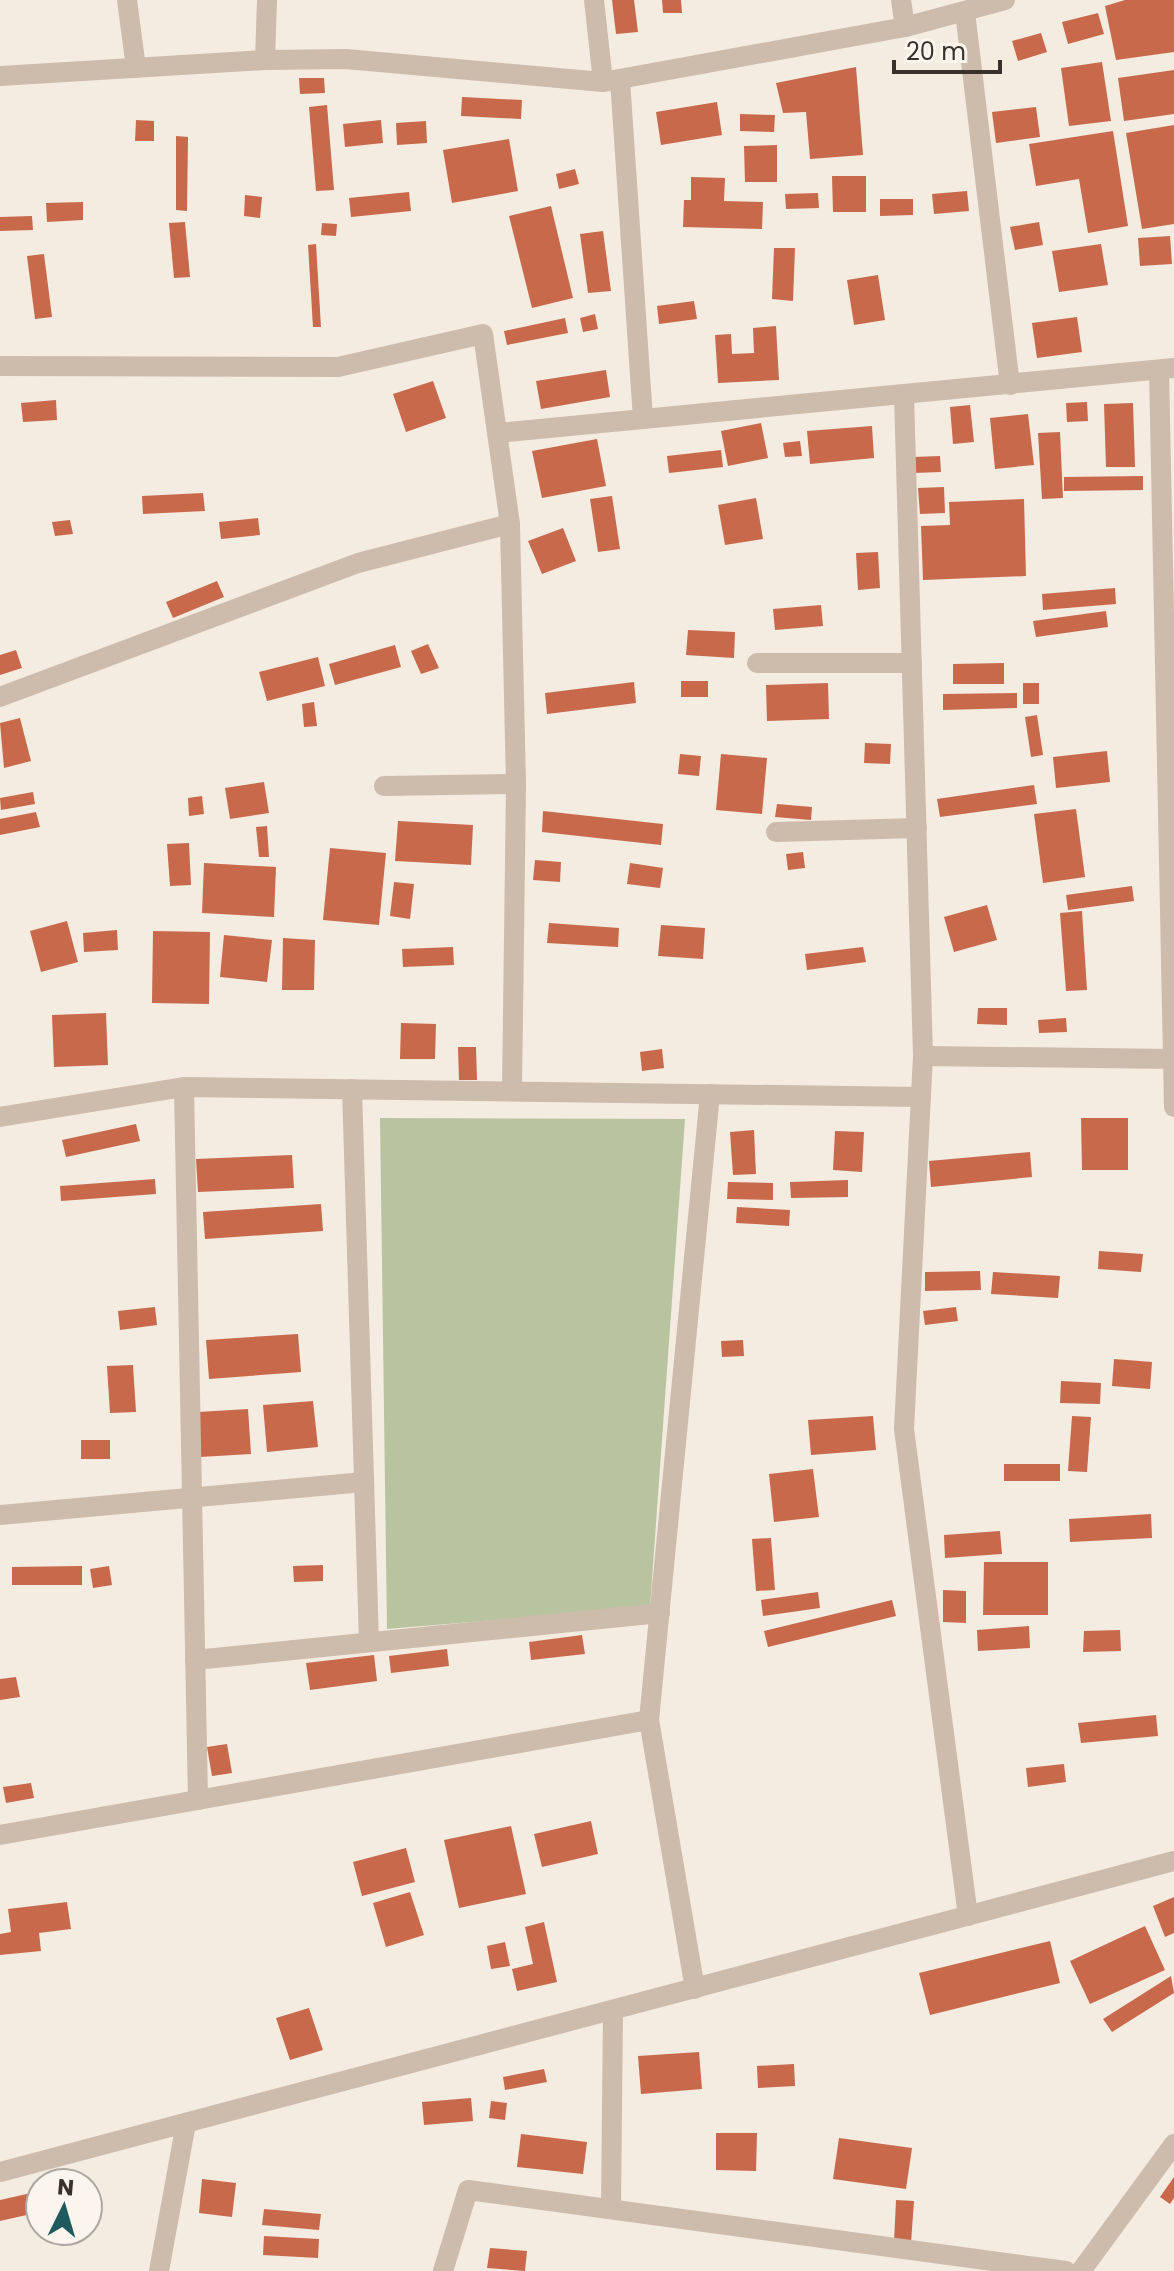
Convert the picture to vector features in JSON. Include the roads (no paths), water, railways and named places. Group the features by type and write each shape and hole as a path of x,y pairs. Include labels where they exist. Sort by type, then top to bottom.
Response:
{"street":[{"path":"127,0 136,68"},
{"path":"265,60 267,0"},
{"path":"594,0 611,81 643,419"},
{"path":"901,0 905,27"},
{"path":"0,76 265,60 346,59 611,81 905,27 1005,0"},
{"path":"965,12 1010,385"},
{"path":"0,366 338,367 483,334 510,524 516,784 512,1091"},
{"path":"497,433 1167,369 1174,1107"},
{"path":"904,395 923,1056 904,1429 968,1916"},
{"path":"0,697 358,563 510,524"},
{"path":"757,663 912,663"},
{"path":"384,786 516,784"},
{"path":"776,832 917,828"},
{"path":"923,1056 1174,1059"},
{"path":"0,1117 184,1087 920,1097"},
{"path":"184,1087 198,1800"},
{"path":"352,1089 369,1642"},
{"path":"695,1989 649,1720 710,1094"},
{"path":"0,1515 364,1482"},
{"path":"195,1660 660,1613"},
{"path":"0,1835 649,1720"},
{"path":"0,2172 1174,1861"},
{"path":"611,2209 613,2011"},
{"path":"159,2271 186,2123"},
{"path":"1081,2271 1174,2144"},
{"path":"443,2271 468,2190 1066,2271"}]}
